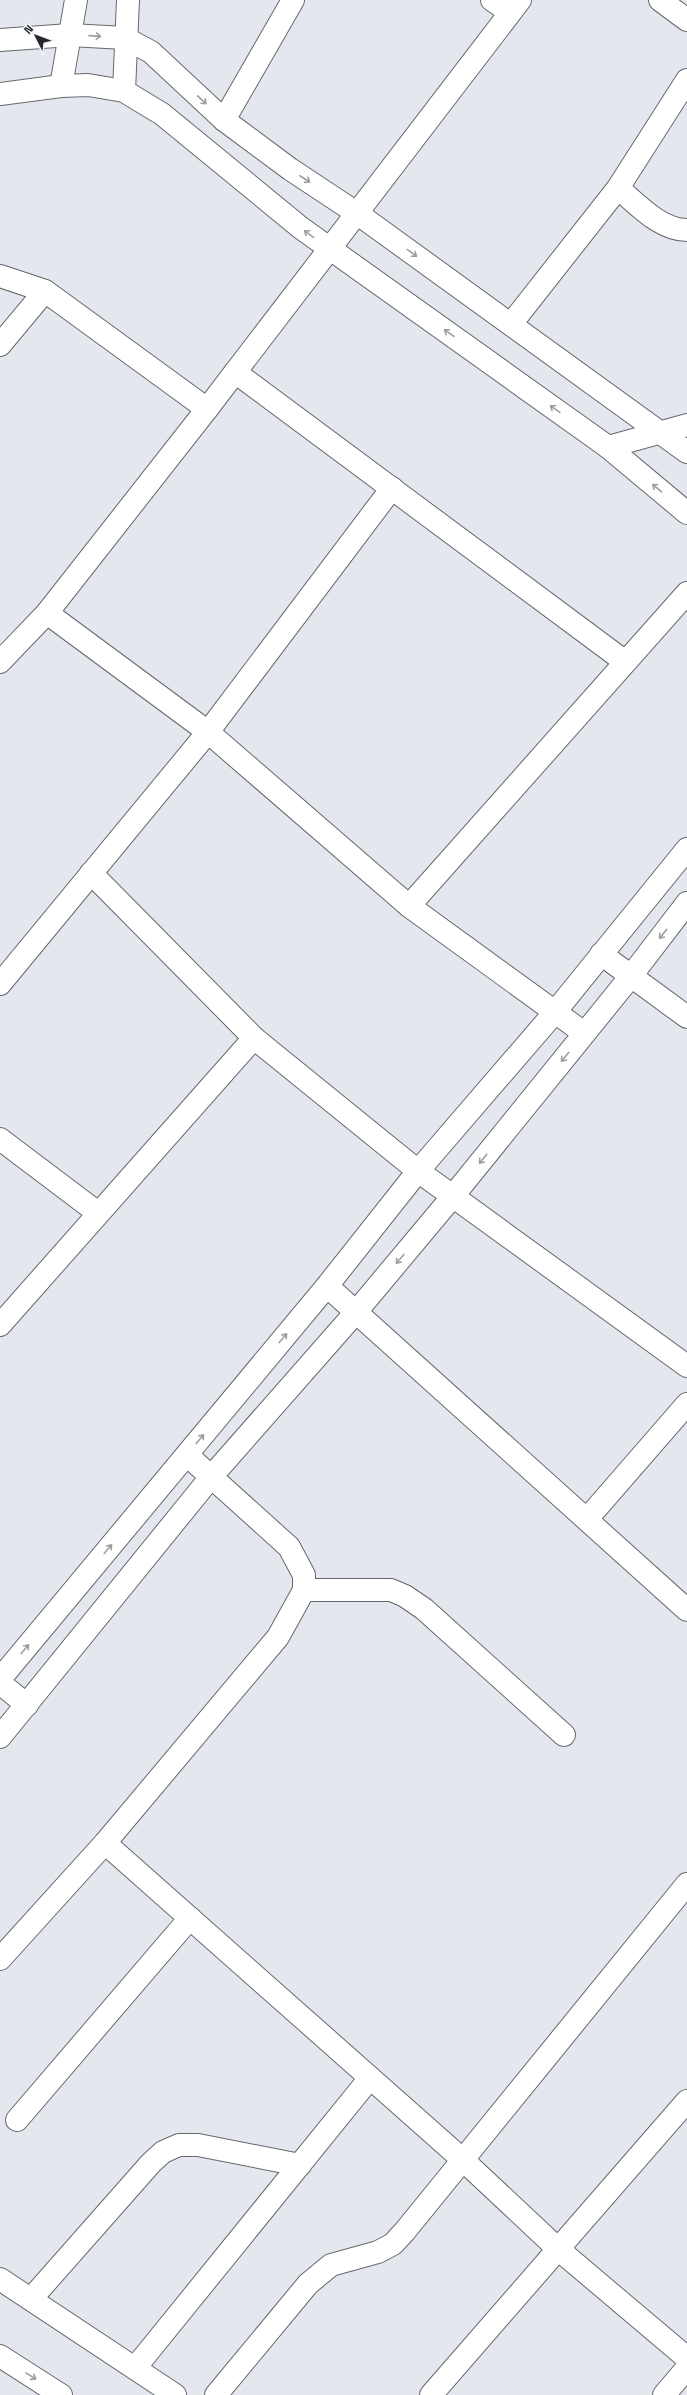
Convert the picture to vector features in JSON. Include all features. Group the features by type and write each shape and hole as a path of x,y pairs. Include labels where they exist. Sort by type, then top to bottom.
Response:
{"street":[{"path":"61,86 76,0"},
{"path":"124,91 125,38 128,0"},
{"path":"224,120 293,0"},
{"path":"0,662 47,613 358,214 515,6 492,0"},
{"path":"660,0 687,20"},
{"path":"0,40 70,35 125,38 151,52 224,120 290,169 358,214 511,324 658,433 687,452"},
{"path":"511,324 618,188 687,80"},
{"path":"0,94 61,86 88,85 124,91 162,114 330,250 608,447 687,514"},
{"path":"618,188 654,218 680,230 687,230"},
{"path":"0,276 45,291 207,409"},
{"path":"0,345 45,291"},
{"path":"235,372 624,661"},
{"path":"608,447 687,425"},
{"path":"0,984 208,732 392,488"},
{"path":"409,906 624,661 687,593"},
{"path":"47,613 208,732 409,906 584,1033"},
{"path":"0,1679 327,1286 418,1171 555,1012 687,849"},
{"path":"92,873 254,1038 418,1171 687,1366"},
{"path":"0,1737 211,1477 356,1312 453,1196 631,976 687,903"},
{"path":"601,954 687,1017"},
{"path":"0,1325 254,1038"},
{"path":"0,1139 98,1213"},
{"path":"327,1286 687,1610"},
{"path":"587,1519 687,1404"},
{"path":"0,1959 105,1843 278,1637 304,1590 304,1575 289,1547 187,1455"},
{"path":"304,1590 390,1590 405,1596 424,1610 564,1735"},
{"path":"0,1683 27,1705"},
{"path":"105,1843 463,2160 558,2249 687,2358"},
{"path":"216,2395 308,2284 331,2265 378,2252 393,2244 687,1884"},
{"path":"17,2120 190,1918"},
{"path":"135,2368 370,2078"},
{"path":"431,2395 687,2101"},
{"path":"31,2299 151,2163 163,2152 179,2145 198,2145 300,2165"},
{"path":"0,2279 175,2395"},
{"path":"0,2356 61,2395"},
{"path":"664,2395 687,2368"}]}
